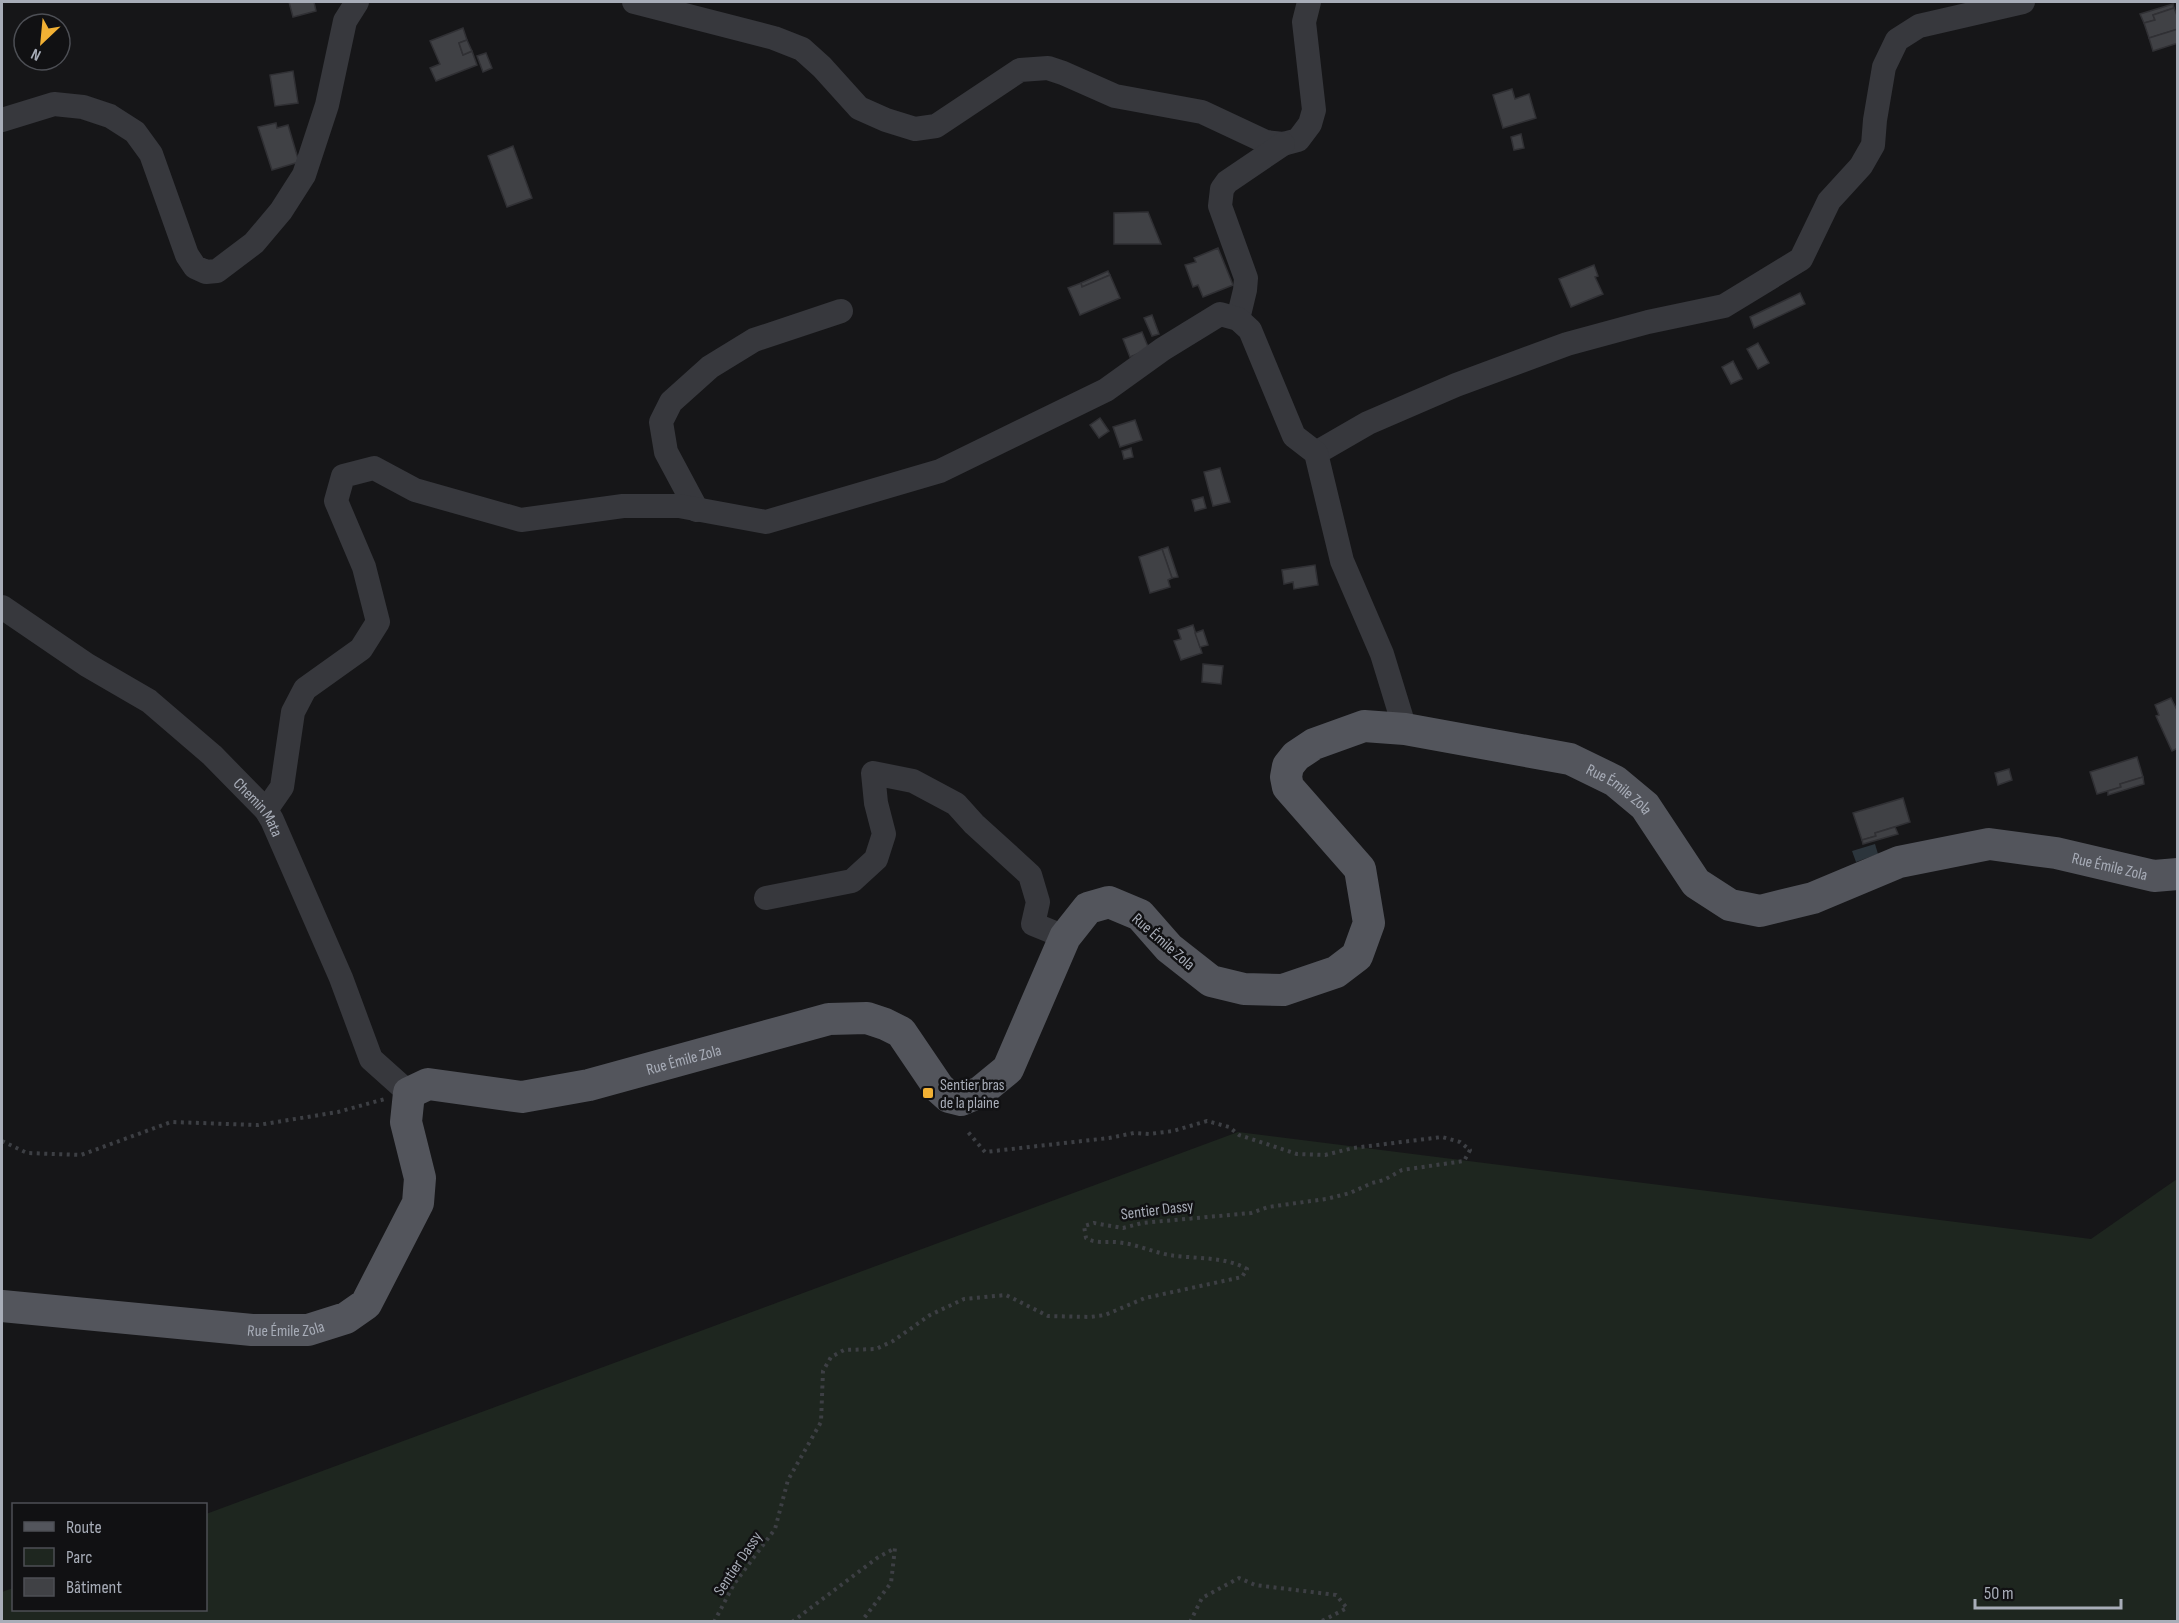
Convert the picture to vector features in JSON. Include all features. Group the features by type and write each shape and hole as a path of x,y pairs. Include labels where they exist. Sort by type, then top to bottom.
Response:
{"main road":[{"name":"Rue Émile Zola","path":"2,1306 252,1330 308,1330 345,1318 366,1304 418,1203 420,1178 406,1122 409,1093 428,1084 522,1097 589,1085 829,1019 867,1018 901,1032 939,1088 949,1097 961,1100 980,1092 1008,1069 1065,938 1088,908 1108,902 1140,915 1169,948 1211,981 1244,989 1283,990 1336,972 1357,956 1369,923 1360,869 1288,787 1286,777 1288,766 1296,756 1314,744 1364,726 1405,729 1570,759 1615,781 1645,806 1695,883 1730,905 1760,911 1813,898 1899,862 1989,844 2056,853 2154,876 2178,873"}],"street":[{"path":"2,120 54,105 84,107 110,116 135,132 151,154 187,255 195,267 206,272 217,271 254,243 281,211 304,175 327,105 345,21 357,2"},
{"path":"634,2 774,39 802,49 859,108 915,129 936,126 1020,70 1048,68 1115,96 1202,112 1266,142 1282,144"},
{"path":"1238,319 1246,278 1220,206 1220,197 1227,182 1282,144 1298,140 1310,124 1314,110 1304,22 1309,2"},
{"path":"1316,453 1368,423 1423,399 1567,344 1648,322 1724,306 1801,259 1829,201 1861,166 1873,145 1884,67 1897,40 1919,26 2023,2"},
{"path":"697,510 666,452 661,422 671,402 710,367 754,340 841,311"},
{"path":"266,810 282,787 293,711 305,689 361,649 378,622 364,567 336,501 343,476 374,468 416,490 521,520 623,506 679,506 766,522 940,471 1106,390 1163,349 1220,314 1238,319 1250,330 1294,436 1316,453 1342,561 1382,654 1405,729"},
{"name":"Chemin Mata","path":"2,607 87,665 148,701 212,754 266,810 341,978 371,1059 409,1093"},
{"path":"766,898 852,881 876,860 884,834 876,803 873,773 913,781 956,804 974,824 1030,875 1038,902 1032,924 1065,938"}],"path":[{"path":"2,1141 27,1154 81,1155 171,1122 258,1125 338,1112 409,1093"},
{"name":"Sentier Dassy","path":"714,1622 734,1584 775,1529 788,1480 821,1422 823,1371 831,1358 844,1350 876,1349 893,1341 930,1315 964,1299 1006,1295 1048,1316 1090,1317 1105,1315 1145,1298 1242,1277 1247,1269 1235,1263 1170,1255 1121,1242 1093,1242 1086,1238 1084,1227 1094,1223 1123,1228 1142,1223 1228,1216 1268,1207 1326,1199 1350,1193 1384,1180 1402,1170 1464,1161 1470,1150 1460,1142 1442,1137 1353,1148 1325,1155 1297,1154 1239,1135 1228,1127 1207,1122 1173,1131 1134,1133 985,1152 968,1132"},
{"path":"792,1622 877,1558 895,1548 891,1583 861,1622"},
{"path":"1190,1622 1202,1598 1239,1578 1255,1585 1336,1595 1347,1608 1320,1622"}],"green space":[{"path":"1238,1132 2091,1239 2177,1179 2177,1621 2,1621 2,1592 12,1588 12,1611 207,1611 207,1514"}],"shaded area":[{"path":"1875,844 1878,854 1856,862 1852,851"}],"building":[{"path":"289,2 314,2 316,11 293,17"},
{"path":"2173,4 2174,8 2153,15 2155,20 2144,23 2140,14"},
{"path":"2174,8 2178,18 2178,29 2149,38 2144,23 2155,20 2153,15"},
{"path":"463,28 467,40 459,43 463,55 472,51 477,65 436,81 430,68 440,64 430,41"},
{"path":"2178,29 2178,43 2153,51 2149,38"},
{"path":"467,40 472,51 463,55 459,43"},
{"path":"486,53 492,68 483,72 477,56"},
{"path":"293,71 298,103 275,106 270,75"},
{"path":"1512,89 1515,99 1529,94 1536,118 1503,128 1493,95"},
{"path":"276,123 277,128 288,125 299,162 272,170 258,127"},
{"path":"1521,134 1524,148 1514,150 1511,137"},
{"path":"513,146 532,198 507,207 488,156"},
{"path":"1148,212 1161,244 1114,244 1114,213"},
{"path":"1218,248 1233,285 1203,297 1198,285 1193,287 1185,265 1196,262 1194,258"},
{"path":"1594,265 1598,276 1595,277 1603,294 1571,307 1559,279"},
{"path":"1108,271 1110,275 1082,287 1081,283"},
{"path":"1110,275 1120,298 1080,315 1068,288 1081,283 1082,287"},
{"path":"1800,293 1805,304 1754,328 1750,317"},
{"path":"1152,315 1159,334 1152,336 1144,318"},
{"path":"1142,332 1149,349 1130,357 1123,339"},
{"path":"1758,343 1769,363 1758,369 1747,349"},
{"path":"1733,361 1742,379 1731,384 1722,367"},
{"path":"1100,418 1109,431 1099,438 1090,425"},
{"path":"1135,420 1142,440 1120,447 1113,427"},
{"path":"1131,448 1133,457 1124,459 1122,451"},
{"path":"1220,468 1230,502 1213,506 1204,472"},
{"path":"1203,497 1206,508 1195,511 1192,500"},
{"path":"1168,547 1178,577 1172,578 1162,549"},
{"path":"1162,549 1172,578 1168,580 1170,587 1150,593 1139,557"},
{"path":"1315,565 1318,585 1294,589 1293,582 1284,584 1282,570"},
{"path":"1193,625 1202,653 1181,660 1174,641 1181,639 1178,630"},
{"path":"1203,630 1208,645 1200,647 1195,633"},
{"path":"1203,664 1223,666 1221,684 1202,682"},
{"path":"2171,698 2176,708 2178,707 2178,748 2172,751 2156,716 2159,715 2155,705"},
{"path":"2137,757 2143,777 2097,794 2090,772"},
{"path":"2009,769 2012,780 1998,785 1995,773"},
{"path":"2143,777 2144,784 2108,795 2108,791 2121,787 2120,784"},
{"path":"1903,798 1910,822 1875,833 1876,836 1862,840 1853,813"},
{"path":"1895,827 1898,834 1863,844 1862,840 1876,836 1875,833"}],"place":[{"name":"Sentier bras de la plaine","path":"928,1093"}]}
